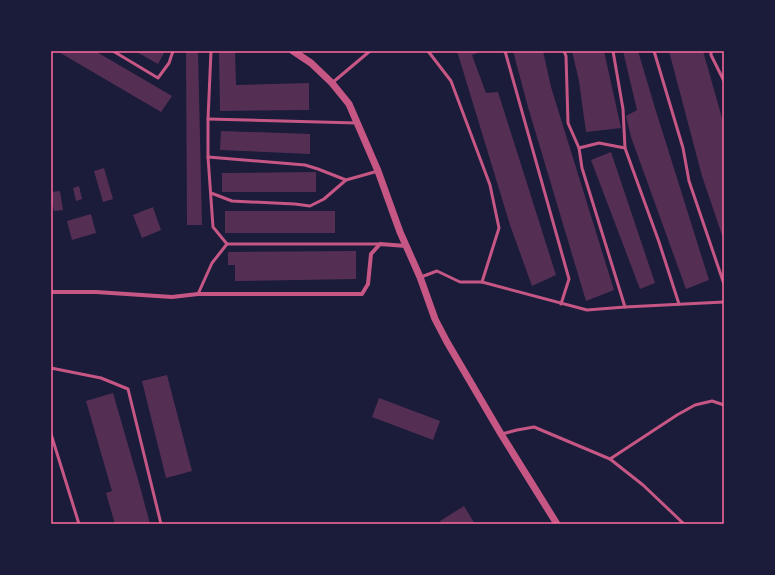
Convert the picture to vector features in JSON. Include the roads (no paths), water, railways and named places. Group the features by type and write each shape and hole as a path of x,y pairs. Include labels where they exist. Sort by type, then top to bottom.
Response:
{"street":[{"path":"293,51 311,63 332,83 349,104 378,171 400,232 420,277 438,324 500,434 558,524"},
{"path":"51,292 96,292 172,297 198,294 362,294 368,284 371,254 380,244 406,246"}],"lane":[{"path":"113,51 158,78 169,63 173,51"},
{"path":"211,51 208,157 213,227 227,244"},
{"path":"332,83 370,51"},
{"path":"428,51 451,81 490,185 499,228 482,282"},
{"path":"505,51 569,279 561,304"},
{"path":"564,51 566,56 568,122 579,148 582,168 625,307"},
{"path":"613,51 623,109 626,148 679,304"},
{"path":"654,51 683,148 688,181 724,284"},
{"path":"711,51 711,55 724,81"},
{"path":"208,119 357,123"},
{"path":"579,148 599,144 626,148"},
{"path":"208,157 306,165 346,180"},
{"path":"211,193 232,201 310,206 324,199 346,180 378,171"},
{"path":"227,244 380,244"},
{"path":"198,294 212,262 227,244"},
{"path":"420,277 437,271 460,282 482,282 587,310 724,302"},
{"path":"51,368 101,378 128,389 161,524"},
{"path":"610,459 695,405 712,402 724,405"},
{"path":"500,434 534,427 610,459 643,485 684,524"},
{"path":"51,434 79,524"}]}
